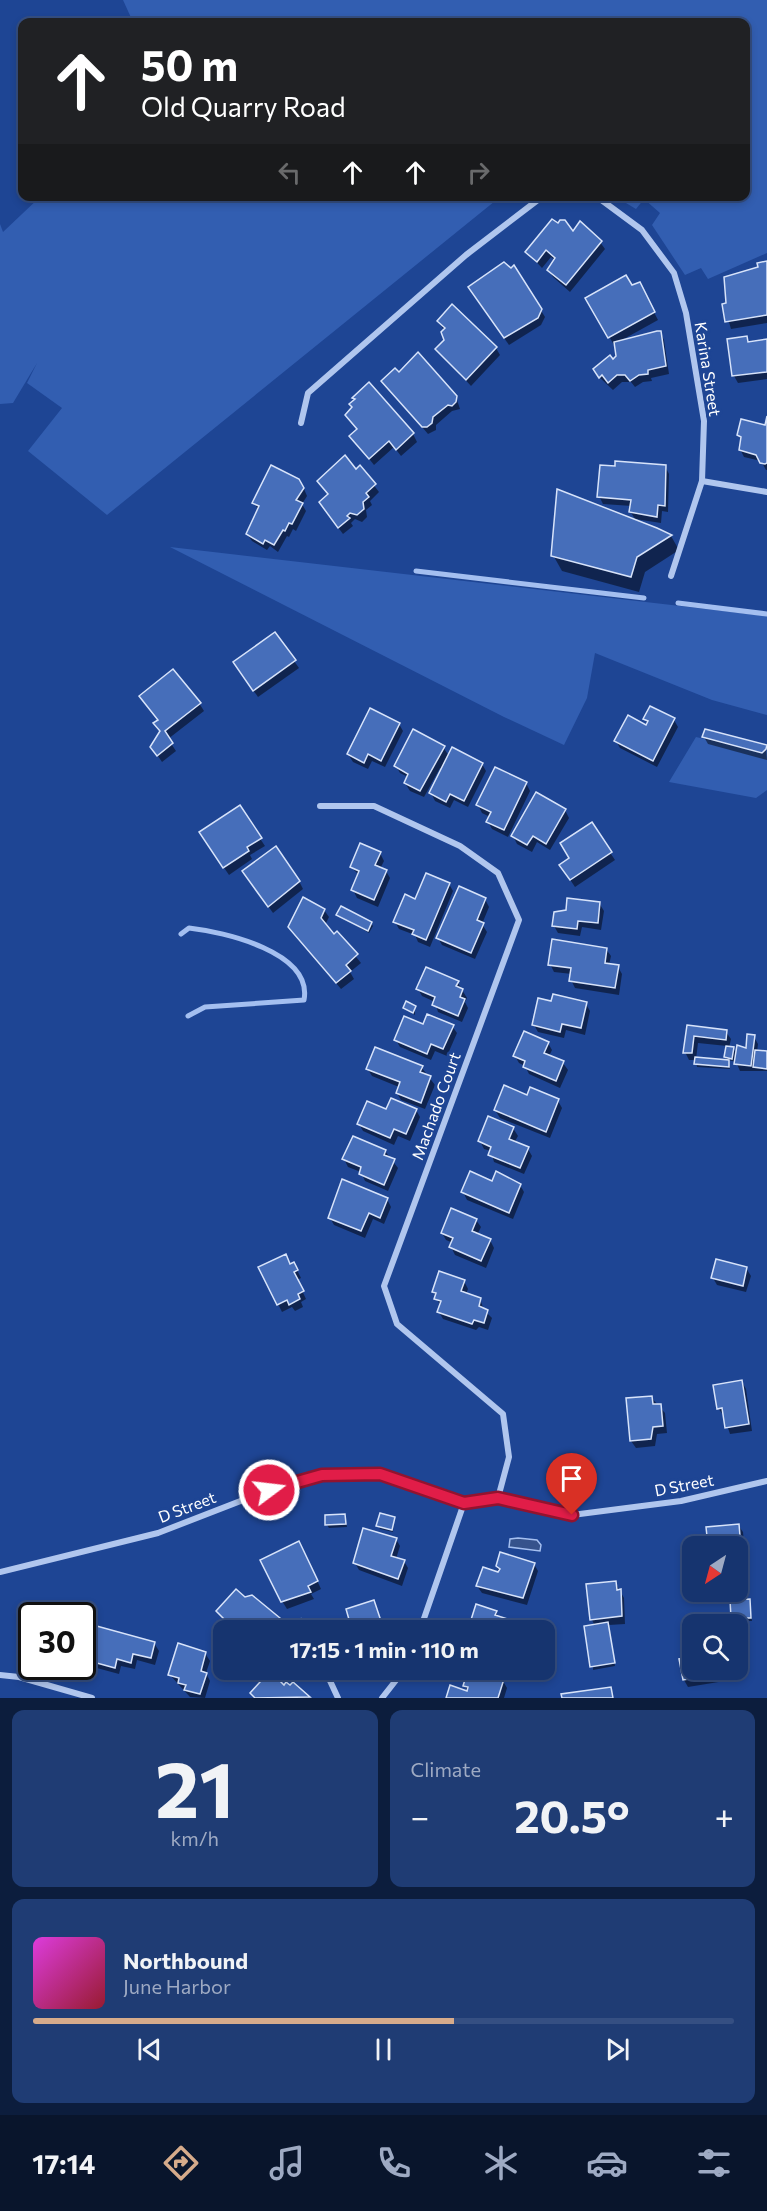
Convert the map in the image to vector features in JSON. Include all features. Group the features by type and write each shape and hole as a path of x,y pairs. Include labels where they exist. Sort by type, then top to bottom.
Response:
{"street":[{"path":"302,423 308,393 466,255 536,201"},
{"name":"Karina Street","path":"603,201 642,230 674,273 686,313 704,421 702,481 671,576"},
{"path":"702,481 767,492"},
{"name":"Machado Court","path":"320,806 375,806 460,846 498,873 519,920 384,1286 397,1324 503,1414 509,1457 498,1498"},
{"name":"D Street","path":"0,1572 158,1533 269,1490 322,1475 380,1474 464,1503 498,1498 572,1515 681,1501 767,1481"},
{"path":"423,1620 464,1503"},
{"path":"0,1675 19,1677 92,1698"},
{"path":"330,1680 339,1698"},
{"path":"382,1698 396,1680"}],"shaded area":[{"path":"123,0 767,0 767,253 708,279 701,268 685,275 652,225 660,213 646,201 750,201 750,18 131,18"},
{"path":"36,201 495,201 107,515 28,451 62,408 27,383 37,363 13,403 0,404 0,224 3,232"},
{"path":"623,201 642,201 636,209"},
{"path":"170,547 767,616 767,715 712,700 595,653 587,698 564,745 504,717"},
{"path":"696,737 762,753 767,750 767,790 756,798 669,782"},
{"path":"510,1539 537,1540 541,1545 540,1551 509,1547"}],"building":[{"path":"552,219 558,223 560,220 565,220 573,231 580,221 602,241 566,285 547,270 555,258 546,250 537,262 525,252"},
{"path":"767,261 767,315 725,322 722,304 726,303 724,277 758,267 757,263"},
{"path":"504,262 511,268 514,265 542,309 538,318 504,338 468,287"},
{"path":"626,275 632,285 640,282 655,312 608,338 585,298"},
{"path":"452,304 497,347 466,380 435,349 444,340 441,332 445,328 437,321"},
{"path":"661,331 666,366 648,370 648,374 639,375 630,381 625,375 617,375 608,383 602,375 599,378 593,369 610,355 613,359 616,356 614,342"},
{"path":"747,336 748,342 767,339 767,372 732,376 727,339"},
{"path":"418,352 457,396 456,402 452,406 448,405 433,417 432,423 427,427 422,427 381,381 395,368 399,372"},
{"path":"369,382 414,433 396,450 389,441 369,459 349,436 357,429 345,415 352,407 349,404 355,399 352,398"},
{"path":"767,416 767,463 765,464 760,463 756,455 739,450 741,437 737,435 741,419 765,425"},
{"path":"345,455 356,469 360,465 376,484 366,493 369,497 363,502 364,509 357,515 350,513 347,516 350,518 338,528 319,502 328,494 317,481"},
{"path":"615,461 666,465 665,506 658,505 657,517 629,512 631,500 597,497 600,465 615,466"},
{"path":"271,465 299,479 304,488 296,500 303,503 292,524 289,523 285,531 283,530 274,545 265,540 263,544 246,534 259,506 252,503"},
{"path":"557,489 672,535 637,557 631,577 551,556"},
{"path":"275,632 296,660 253,691 233,662"},
{"path":"173,669 201,703 165,731 173,743 157,756 150,747 160,731 153,723 158,720 139,696"},
{"path":"650,706 675,718 653,761 614,741 628,715 646,725 648,721 643,719"},
{"path":"370,708 400,723 381,761 368,754 364,763 347,754"},
{"path":"413,729 445,746 420,791 404,783 408,774 394,766"},
{"path":"705,729 767,745 766,749 762,753 702,737"},
{"path":"452,747 483,763 464,801 450,794 446,802 429,793"},
{"path":"495,767 527,782 504,830 486,822 491,812 476,805"},
{"path":"536,792 566,809 546,844 533,836 527,845 511,836"},
{"path":"240,805 262,838 247,847 249,851 223,868 199,832"},
{"path":"592,822 612,852 570,880 559,865 569,858 560,843"},
{"path":"360,843 381,852 375,865 387,870 374,900 351,890 359,871 350,867"},
{"path":"276,846 300,881 268,907 242,871"},
{"path":"426,873 450,883 426,940 412,934 414,930 393,922 405,894 415,899"},
{"path":"459,886 486,898 477,920 484,923 471,953 436,938"},
{"path":"303,897 325,909 321,918 334,934 337,931 358,954 346,965 351,971 336,983 288,927"},
{"path":"567,898 600,902 598,923 578,921 577,929 552,926 554,912 566,910"},
{"path":"341,906 372,922 368,931 336,915"},
{"path":"552,939 607,948 605,963 619,965 615,988 569,981 571,968 548,965"},
{"path":"426,967 459,981 456,986 463,989 460,997 465,999 458,1016 432,1005 435,997 416,989"},
{"path":"553,994 587,1002 581,1028 562,1024 560,1032 532,1025 538,998 551,1001"},
{"path":"406,1001 416,1006 413,1013 403,1008"},
{"path":"427,1014 454,1025 443,1049 431,1044 427,1054 394,1040 404,1016 423,1024"},
{"path":"687,1025 727,1030 726,1040 694,1036 692,1053 683,1053"},
{"path":"524,1031 549,1042 544,1053 564,1061 556,1081 523,1067 525,1061 513,1056"},
{"path":"747,1034 755,1035 751,1066 734,1064 737,1045 746,1048"},
{"path":"726,1046 734,1047 732,1059 724,1057"},
{"path":"375,1047 423,1066 420,1072 431,1076 421,1103 396,1093 400,1082 366,1069"},
{"path":"755,1050 767,1051 767,1069 753,1067"},
{"path":"695,1057 729,1060 729,1067 694,1064"},
{"path":"504,1085 527,1095 530,1087 559,1099 546,1132 494,1110"},
{"path":"391,1098 417,1109 406,1134 394,1129 390,1138 357,1124 367,1101 386,1109"},
{"path":"488,1116 514,1127 509,1139 529,1147 520,1168 488,1155 491,1147 478,1141"},
{"path":"353,1136 386,1150 384,1155 395,1159 384,1185 359,1174 361,1167 342,1159"},
{"path":"470,1171 492,1181 496,1171 521,1184 509,1213 461,1192"},
{"path":"342,1179 388,1198 380,1218 369,1213 361,1231 328,1218"},
{"path":"451,1208 477,1219 472,1231 491,1239 481,1261 449,1247 453,1238 441,1233"},
{"path":"286,1254 290,1264 294,1262 298,1270 294,1272 304,1291 298,1294 300,1299 289,1305 287,1300 277,1305 258,1267"},
{"path":"716,1259 747,1267 743,1286 711,1278"},
{"path":"439,1271 465,1280 461,1291 481,1298 479,1306 488,1310 484,1323 474,1320 472,1324 437,1312 441,1301 434,1299 436,1293 432,1292"},
{"path":"742,1380 749,1424 725,1428 722,1408 717,1409 713,1385"},
{"path":"652,1396 653,1404 661,1404 663,1426 653,1427 651,1439 630,1441 626,1398"},
{"path":"380,1513 395,1517 392,1530 376,1526"},
{"path":"345,1514 346,1524 325,1525 325,1515"},
{"path":"739,1524 740,1536 707,1536 706,1527"},
{"path":"363,1528 397,1538 391,1556 405,1560 398,1579 353,1563"},
{"path":"299,1541 318,1581 308,1586 311,1592 281,1602 260,1560"},
{"path":"500,1552 535,1563 523,1598 476,1586 483,1567 498,1572 500,1569 496,1566"},
{"path":"616,1581 617,1590 621,1589 622,1616 590,1620 586,1584"},
{"path":"236,1589 245,1597 252,1595 280,1618 278,1620 223,1620 216,1611"},
{"path":"750,1599 751,1618 748,1618 748,1614 731,1614 730,1602 748,1602"},
{"path":"374,1600 381,1620 349,1620 346,1609"},
{"path":"476,1604 497,1611 495,1615 511,1620 471,1620"},
{"path":"608,1622 615,1663 590,1667 584,1626"},
{"path":"96,1626 155,1642 151,1658 133,1654 131,1663 117,1659 115,1668 96,1663"},
{"path":"178,1643 206,1652 201,1671 207,1673 200,1694 184,1690 186,1685 178,1683 179,1678 168,1675"},
{"path":"679,1659 682,1659 682,1675"},
{"path":"262,1680 279,1680 284,1685 286,1682 290,1685 293,1682 310,1697 255,1698 250,1693"},
{"path":"465,1680 504,1680 498,1698 446,1698 450,1685 467,1691 468,1687 463,1686"},
{"path":"611,1687 613,1698 562,1698 561,1694"}],"waterway":[{"path":"416,571 644,598"},
{"path":"678,603 767,614"},
{"path":"181,934 189,928 204,930 243,940 263,948 281,957 295,969 303,983 304,1000 205,1007 188,1016"}],"route":[{"path":"269,1490 322,1475 380,1474 464,1503 498,1498 537,1509 572,1515"}]}
